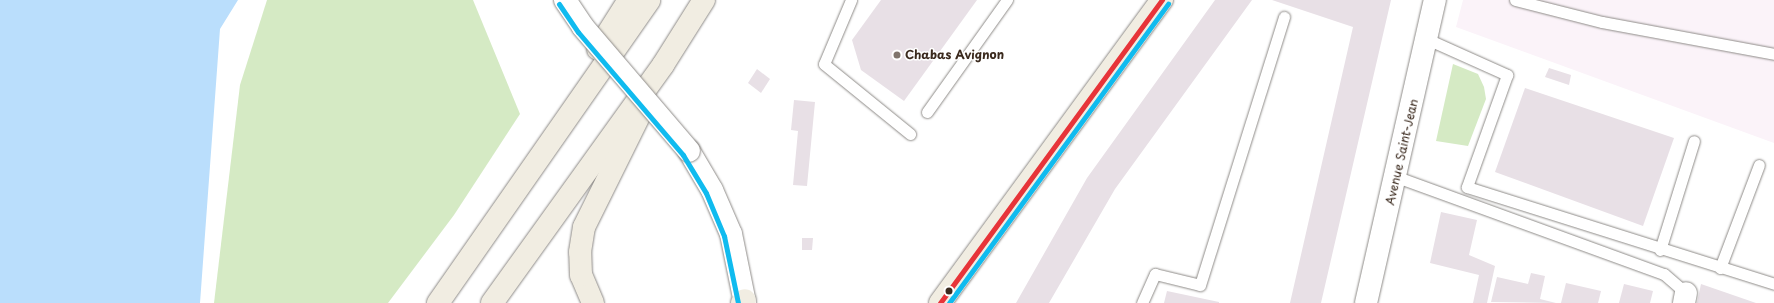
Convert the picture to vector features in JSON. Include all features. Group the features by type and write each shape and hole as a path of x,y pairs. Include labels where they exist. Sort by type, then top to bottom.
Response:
{"main road":[{"path":"454,283 629,0"},
{"path":"438,303 454,283 649,0"},
{"path":"492,303 663,65 704,0"},
{"path":"940,303 1162,0"},
{"path":"593,303 581,275 580,252 584,227 663,65"}],"street":[{"path":"565,0 583,27 689,151 712,190 730,234 744,302"},
{"name":"Avenue Saint-Jean","path":"1366,303 1397,177 1435,0"}],"lane":[{"path":"851,0 824,64 910,134"},
{"path":"927,112 1007,0"},
{"path":"1515,0 1602,22 1774,54"},
{"path":"1142,303 1155,274 1200,285 1284,17"},
{"path":"1427,39 1507,75 1467,187 1660,250 1774,284"},
{"path":"1660,250 1694,141"},
{"path":"1720,268 1759,165"},
{"path":"1397,177 1664,274 1685,298"}],"shaded area":[{"path":"1463,0 1774,0 1774,143 1456,27"}],"green space":[{"path":"267,0 473,0 520,114 454,215 388,303 214,303 240,85"},
{"path":"1453,64 1478,74 1484,87 1486,99 1468,146 1436,141"}],"water":[{"path":"0,0 238,0 220,29 200,303 0,303"}],"building":[{"name":"Chabas Avignon","path":"881,0 977,0 904,101 861,70 852,40"},
{"path":"1215,0 1252,0 1115,189 1049,303 1016,303 1087,178"},
{"path":"1272,0 1391,0 1321,303 1290,303 1353,27"},
{"path":"1549,68 1571,75 1569,85 1545,77"},
{"path":"757,69 770,79 761,93 748,83"},
{"path":"1525,88 1674,138 1643,226 1495,172"},
{"path":"794,100 815,102 807,186 793,185 798,131 791,130"},
{"path":"1441,212 1477,220 1469,255 1495,266 1487,303 1473,303 1479,275 1430,263"},
{"path":"802,238 813,238 812,250 802,250"},
{"path":"1531,273 1545,276 1540,299 1556,303 1491,302 1497,277 1528,284"},
{"path":"1566,283 1601,291 1598,303 1561,303"},
{"path":"1624,284 1653,291 1650,303 1619,303"},
{"path":"1701,284 1756,303 1697,303"},
{"path":"1167,291 1219,302 1219,303 1164,303"}],"transit line":[{"path":"940,303 1162,0"},
{"path":"559,4 578,32 683,155 706,193 724,236 738,303"},
{"path":"949,303 1168,4"}],"place":[{"name":"Chabas Avignon","path":"897,55"}]}
